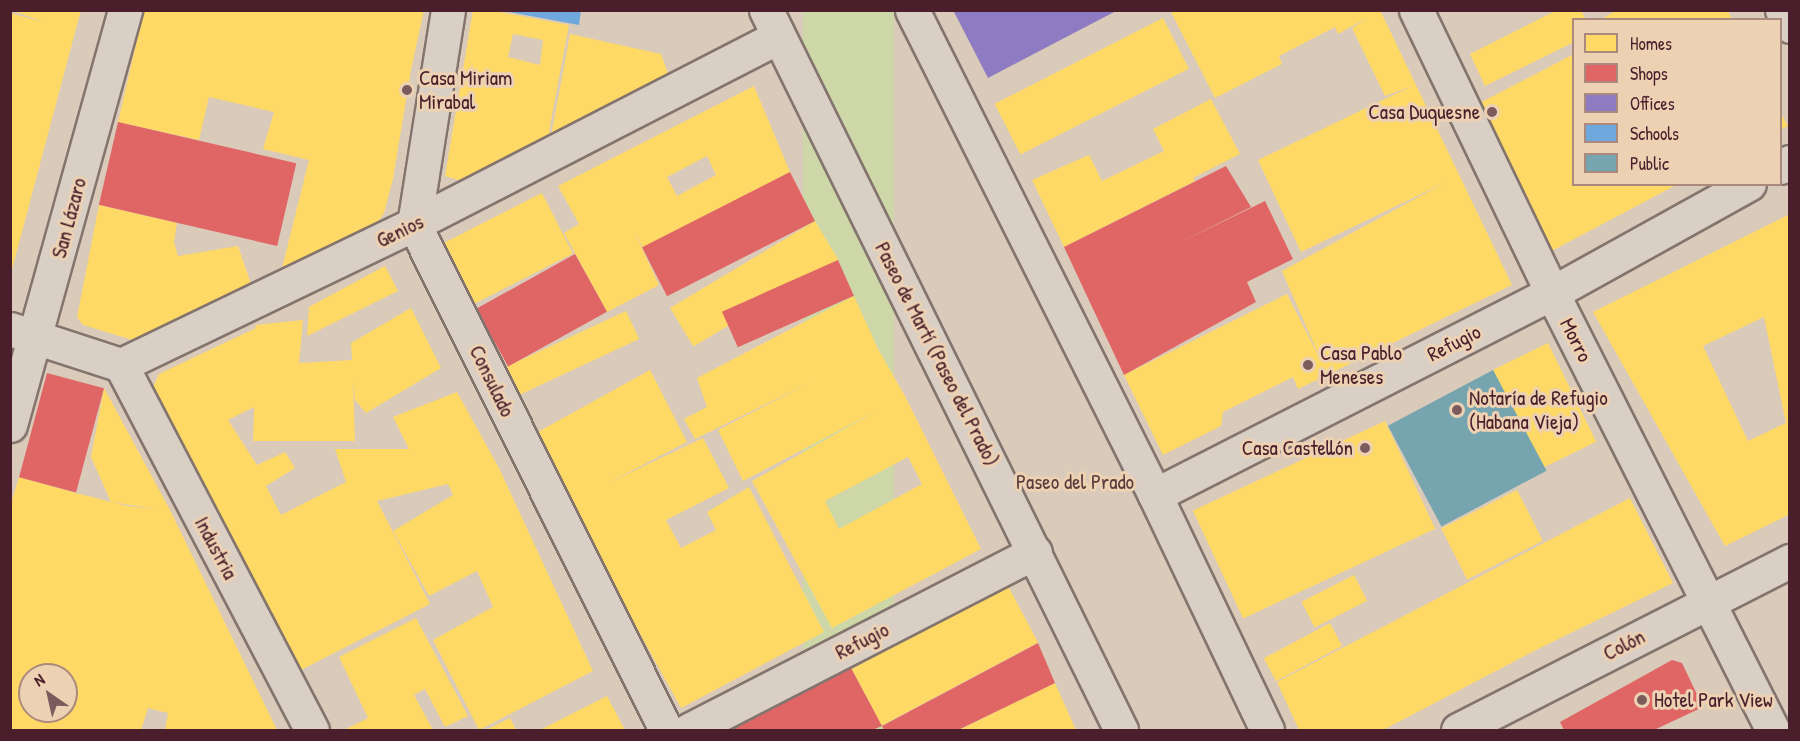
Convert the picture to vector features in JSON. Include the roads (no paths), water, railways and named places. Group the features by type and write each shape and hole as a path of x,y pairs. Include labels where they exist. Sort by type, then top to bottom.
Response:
{"street":[{"name":"San Lázaro","path":"10,425 24,333 125,10"},
{"path":"414,224 448,10"},
{"path":"912,10 1155,495 1267,730"},
{"name":"Morro","path":"1416,10 1552,293 1773,730"},
{"path":"1782,10 1790,26"},
{"name":"Genios","path":"121,365 414,224 772,24"},
{"name":"Paseo de Martí (Paseo del Prado)","path":"772,24 1122,730"},
{"name":"Refugio","path":"1155,495 1552,293 1745,186"},
{"name":"Consulado","path":"414,224 666,730"},
{"path":"24,333 121,365"},
{"name":"Industria","path":"121,365 312,730"},
{"name":"Refugio","path":"689,730 1035,552"},
{"name":"Colón","path":"1458,730 1790,561"}],"place":[{"name":"Casa Miriam Mirabal","path":"407,90"},
{"name":"Casa Duquesne","path":"1492,112"},
{"name":"Casa Pablo Meneses","path":"1308,365"},
{"name":"Notaría de Refugio (Habana Vieja)","path":"1457,410"},
{"name":"Casa Castellón","path":"1365,448"},
{"name":"Hotel Park View","path":"1642,700"}],"park label":[{"name":"Paseo del Prado","path":"1075,482"}]}
